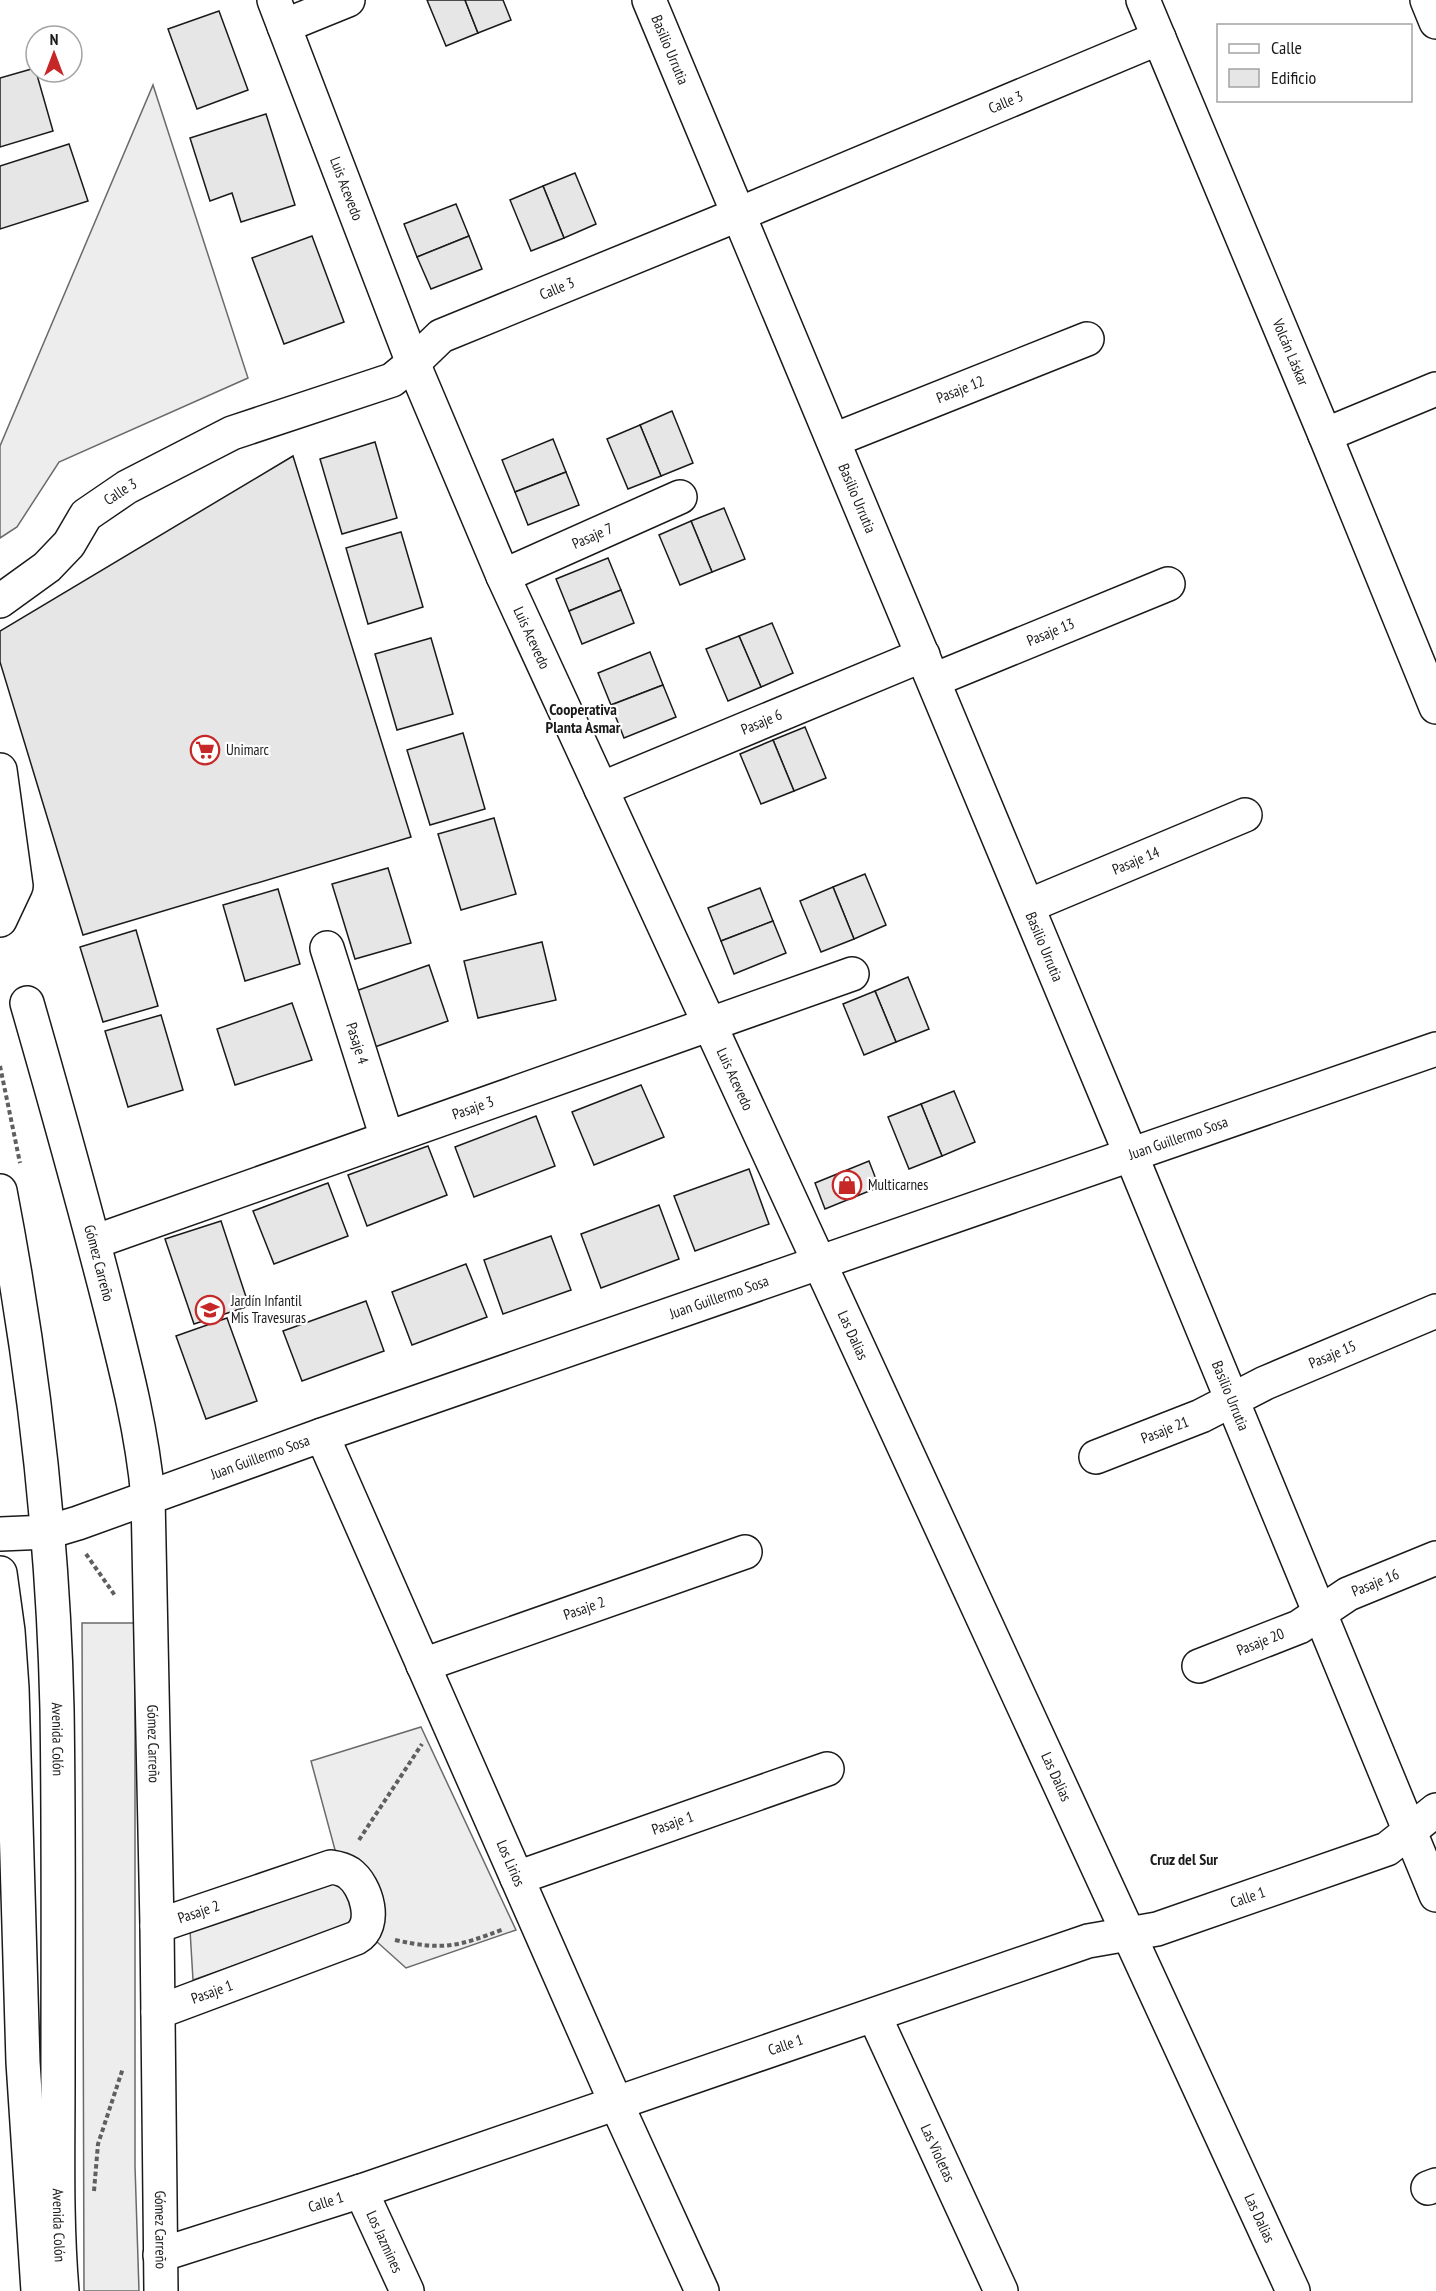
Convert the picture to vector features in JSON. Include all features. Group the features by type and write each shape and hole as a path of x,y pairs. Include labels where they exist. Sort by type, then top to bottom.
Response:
{"street":[{"path":"279,13 348,0"},
{"name":"Basilio Urrutia","path":"649,0 1028,906 1436,1895"},
{"name":"Volcán Láskar","path":"1143,0 1436,706"},
{"path":"1427,0 1436,22"},
{"name":"Luis Acevedo","path":"279,13 413,363 503,576 820,1263"},
{"name":"Calle 3","path":"0,601 47,567 69,544 86,515 127,487 232,434 392,380 441,336 1159,38"},
{"name":"Pasaje 12","path":"834,440 1087,339"},
{"path":"1325,435 1436,389"},
{"name":"Pasaje 7","path":"503,576 680,497"},
{"name":"Pasaje 13","path":"928,667 1168,584"},
{"name":"Pasaje 6","path":"601,789 928,667"},
{"path":"0,770 16,886 0,920"},
{"name":"Pasaje 14","path":"1028,906 1245,815"},
{"name":"Pasaje 4","path":"327,948 387,1138"},
{"name":"Pasaje 3","path":"94,1242 711,1026 852,974"},
{"name":"Gómez Carreño","path":"27,1003 94,1242 142,1440 148,1497 157,1926 161,2291"},
{"name":"Juan Guillermo Sosa","path":"0,1534 48,1532 78,1523 322,1435 1436,1048"},
{"name":"Avenida Colón","path":"0,1191 30,1360 48,1532 57,1708 58,2185 62,2291"},
{"name":"Las Dalias","path":"820,1263 1293,2291"},
{"name":"Pasaje 15","path":"1231,1400 1265,1383 1436,1311"},
{"name":"Pasaje 21","path":"1096,1457 1201,1416 1231,1400"},
{"name":"Los Lirios","path":"322,1435 616,2103 702,2291"},
{"name":"Pasaje 2","path":"423,1665 745,1552"},
{"name":"Pasaje 16","path":"1320,1613 1348,1594 1436,1558"},
{"path":"0,1573 8,1631 12,1688 24,2062 38,2291"},
{"name":"Pasaje 20","path":"1199,1666 1299,1627 1320,1613"},
{"name":"Pasaje 1","path":"517,1878 827,1769"},
{"name":"Calle 1","path":"160,2255 361,2191 1088,1941 1157,1929 1387,1849 1436,1810"},
{"path":"340,1868 355,1878 363,1896 369,1917 367,1929"},
{"name":"Pasaje 2","path":"157,1926 321,1869 340,1868"},
{"name":"Pasaje 1","path":"158,2012 356,1938 367,1929"},
{"name":"Las Violetas","path":"874,2015 1001,2291"},
{"name":"Los Jazmines","path":"361,2191 407,2291"}],"path":[{"path":"340,1868 444,1711"},
{"path":"367,1929 414,1944 451,1946 464,1944 536,1917"}],"shaded area":[{"path":"153,85 248,378 59,462 17,527 0,538 0,446"},
{"path":"82,1623 135,1623 135,2166 139,2291 84,2291"},
{"path":"421,1727 516,1930 406,1968 356,1923 193,1980 190,1930 341,1872 311,1761"}],"building":[{"path":"427,0 465,0 478,33 446,46"},
{"path":"465,0 503,0 511,20 478,33"},
{"path":"219,11 248,90 197,109 168,29"},
{"path":"24,71 24,84 40,84 53,131 0,147 0,78"},
{"path":"266,114 295,205 241,222 232,193 210,201 190,138"},
{"path":"69,144 88,201 0,229 0,166"},
{"path":"575,173 596,224 564,238 543,186"},
{"path":"543,186 564,238 531,251 510,200"},
{"path":"456,204 469,236 417,257 404,224"},
{"path":"312,236 344,322 284,344 252,258"},
{"path":"469,236 482,269 431,289 417,257"},
{"path":"672,411 693,463 661,476 640,425"},
{"path":"640,425 661,476 628,489 607,439"},
{"path":"553,439 566,472 515,492 502,460"},
{"path":"375,442 397,518 342,534 320,459"},
{"name":"Unimarc","path":"293,456 411,837 83,935 0,662 0,631"},
{"path":"566,472 579,505 528,525 515,492"},
{"path":"724,508 745,559 712,572 691,521"},
{"path":"691,521 712,572 680,585 659,535"},
{"path":"401,532 423,607 368,624 346,548"},
{"path":"608,558 621,590 569,611 556,579"},
{"path":"621,590 634,623 582,644 569,611"},
{"path":"772,623 793,673 761,687 739,636"},
{"path":"739,636 761,687 728,701 706,649"},
{"path":"431,638 453,714 397,730 375,654"},
{"path":"650,652 663,685 611,705 598,673"},
{"path":"663,685 676,717 624,738 611,705"},
{"path":"805,727 826,778 794,791 773,740"},
{"path":"463,733 485,809 430,825 407,750"},
{"path":"773,740 794,791 761,804 740,754"},
{"path":"494,818 516,894 461,910 438,834"},
{"path":"388,868 411,943 355,959 332,884"},
{"path":"865,874 886,925 854,939 833,887"},
{"path":"833,887 854,939 821,952 800,901"},
{"path":"760,888 773,921 721,941 708,908"},
{"path":"278,889 300,964 245,981 223,905"},
{"path":"773,921 786,953 734,974 721,941"},
{"path":"136,930 158,1006 103,1022 80,947"},
{"path":"542,942 556,1000 478,1018 464,961"},
{"path":"429,965 448,1021 372,1048 353,992"},
{"path":"908,977 929,1029 896,1042 875,991"},
{"path":"875,991 896,1042 864,1055 843,1004"},
{"path":"292,1003 312,1060 235,1085 217,1029"},
{"path":"161,1015 183,1090 128,1107 105,1031"},
{"path":"641,1085 664,1137 594,1165 572,1112"},
{"path":"954,1091 975,1142 942,1156 921,1104"},
{"path":"921,1104 942,1156 909,1169 888,1117"},
{"path":"536,1116 555,1166 474,1197 455,1147"},
{"path":"428,1146 447,1195 367,1226 348,1175"},
{"name":"Multicarnes","path":"869,1161 879,1187 825,1209 815,1183"},
{"path":"749,1169 769,1224 695,1251 674,1196"},
{"path":"328,1183 348,1236 274,1264 253,1211"},
{"path":"659,1205 679,1259 601,1288 581,1234"},
{"path":"221,1221 249,1306 194,1324 165,1239"},
{"path":"551,1236 571,1290 503,1314 484,1260"},
{"path":"466,1264 487,1317 412,1345 392,1292"},
{"path":"366,1301 384,1351 302,1381 283,1331"},
{"path":"227,1318 257,1401 206,1419 176,1336"}],"place":[{"name":"Unimarc","path":"205,750"},
{"name":"Multicarnes","path":"847,1185"},
{"name":"Jardín Infantil Mis Travesuras","path":"210,1310"}],"district":[{"name":"Cooperativa Planta Asmar","path":"583,718"},
{"name":"Cruz del Sur","path":"1184,1859"}]}
